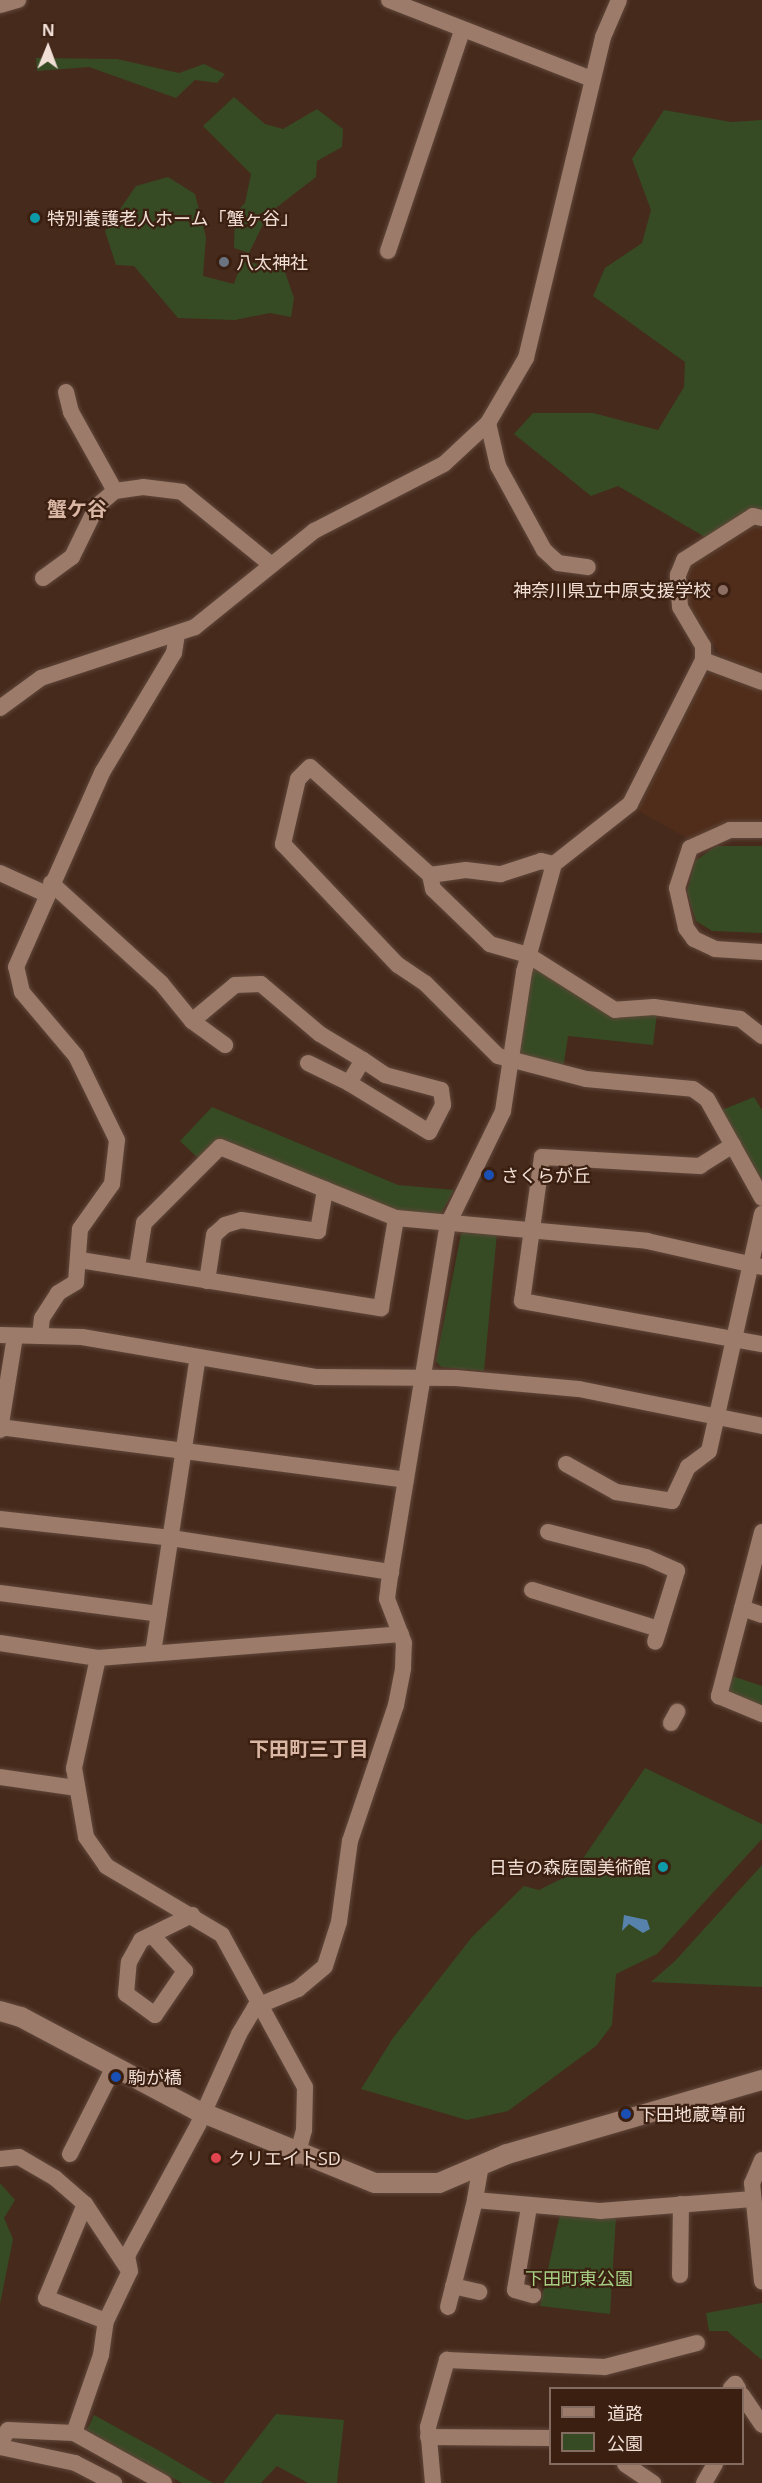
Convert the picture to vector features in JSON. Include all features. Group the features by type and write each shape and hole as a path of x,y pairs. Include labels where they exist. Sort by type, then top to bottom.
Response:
{"street":[{"path":"0,5 18,0"},
{"path":"389,0 462,32 592,80"},
{"path":"0,708 41,678 195,627 269,563 358,505 444,464 488,423 526,358 592,80 619,0"},
{"path":"388,251 462,32"},
{"path":"66,392 71,412 115,491"},
{"path":"488,423 498,466 544,550 558,563 588,567"},
{"path":"43,578 72,557 97,506 115,491 143,487 182,492 269,563"},
{"path":"74,2433 101,2355 106,2321 130,2271 127,2256 203,2113 239,2034 260,2002 298,1989 325,1966 339,1922 350,1841 396,1705 401,1634 387,1599 448,1224 503,1111 528,955 554,864 630,804 704,660 703,646 680,607 680,567 693,551 753,516 762,518"},
{"path":"40,1336 42,1318 58,1293 76,1282 80,1260 80,1229 105,1200 117,1167 117,1140 76,1056 14,976 48,888 103,771 174,653 177,634"},
{"path":"704,660 762,682"},
{"path":"762,1036 740,1019 654,1007 615,1010 528,955 490,944 434,889 430,875 310,767 298,779 283,844 398,965 425,983 498,1056 512,1063 586,1079 693,1089 707,1099 762,1198"},
{"path":"762,830 730,830 690,848 677,888 686,928 694,939 715,949 762,952"},
{"path":"430,875 466,870 501,874 541,861 554,864"},
{"path":"0,873 48,888 161,983 192,1021 225,1045"},
{"path":"192,1021 236,985 261,984 321,1034 385,1075 441,1090 443,1105 429,1132 349,1083 308,1063"},
{"path":"349,1083 363,1060"},
{"path":"733,1145 700,1166 548,1154 542,1157 527,1231 524,1304 579,1307 762,1344"},
{"path":"137,1267 144,1223 220,1147 396,1218 647,1241 757,1266"},
{"path":"207,1281 214,1235 225,1225 241,1220 318,1231 325,1190"},
{"path":"566,1464 616,1492 672,1501 688,1467 709,1451 719,1416 735,1338 757,1266 762,1214"},
{"path":"80,1260 137,1267 207,1281 381,1308 396,1218"},
{"path":"406,1480 0,1428 8,1336 82,1336 316,1377 423,1378 579,1389 762,1426"},
{"path":"153,1653 198,1357"},
{"path":"0,1519 171,1538 391,1572"},
{"path":"532,1590 657,1635 677,1571 646,1557 548,1532"},
{"path":"761,1539 719,1696 762,1714"},
{"path":"0,1593 159,1614"},
{"path":"742,1608 762,1615"},
{"path":"0,1643 98,1658 401,1634"},
{"path":"98,1658 74,1768 76,1788 94,1853 222,1935 305,2087 304,2130 297,2156"},
{"path":"0,1777 76,1788"},
{"path":"152,1935 185,1971 155,2015 126,1994 129,1962 141,1940 192,1915"},
{"path":"0,2011 203,2113 297,2156 375,2183 420,2191 482,2165 762,2080"},
{"path":"70,2154 114,2067"},
{"path":"0,2159 19,2157 84,2204 130,2271"},
{"path":"762,2160 755,2171 753,2199 760,2245 762,2280"},
{"path":"448,2307 482,2165"},
{"path":"475,2200 529,2207 600,2211 753,2199"},
{"path":"84,2204 46,2298 106,2321"},
{"path":"681,2204 681,2275"},
{"path":"529,2207 515,2290 533,2295"},
{"path":"453,2286 479,2292"},
{"path":"433,2483 428,2437 447,2360 606,2367 697,2343"},
{"path":"744,2398 762,2425"},
{"path":"114,2483 75,2463 0,2445 8,2430 74,2433 164,2483"},
{"path":"428,2437 549,2438"},
{"path":"628,2465 653,2483"},
{"path":"704,2483 714,2465"}],"shaded area":[{"name":"神奈川県立中原支援学校","path":"753,520 762,523 762,674 724,660 685,600 685,565"},
{"path":"714,672 762,689 762,825 720,825 690,840 637,810 704,677"}],"green space":[{"path":"36,58 117,59 179,73 204,64 225,74 217,83 195,80 176,98 89,67 37,71"},
{"path":"234,97 265,124 283,129 317,109 343,129 342,147 317,161 316,177 268,214 249,253 234,248 235,213 245,203 251,174 203,126"},
{"path":"664,110 731,122 762,120 762,510 749,509 705,537 618,486 591,496 514,434 533,413 593,413 658,430 684,387 685,362 593,296 605,268 642,243 651,210 632,159"},
{"path":"168,177 195,194 206,237 203,276 234,284 242,261 284,269 294,298 291,317 270,313 235,320 178,318 134,266 116,265 105,231 136,186"},
{"path":"716,846 762,846 762,933 712,931 696,921 687,892 695,861"},
{"path":"539,966 619,1018 657,1013 653,1045 568,1036 563,1069 521,1058 517,1052 530,970"},
{"path":"754,1097 762,1110 762,1180 722,1110"},
{"path":"212,1107 398,1185 454,1190 440,1215 392,1210 220,1138 199,1159 180,1141"},
{"path":"462,1229 497,1233 484,1371 441,1367 436,1361"},
{"path":"729,1675 762,1686 762,1708 724,1694"},
{"path":"645,1768 762,1824 762,1839 657,1954 616,1974 612,2025 596,2046 508,2111 467,2120 361,2089 393,2038 472,1937 524,1886 539,1890 573,1873"},
{"path":"762,1865 762,1987 651,1982 675,1961"},
{"path":"0,2183 15,2200 4,2218 13,2239 0,2304"},
{"name":"下田町東公園","path":"560,2214 616,2217 610,2314 540,2306"},
{"path":"762,2303 762,2360 727,2331 709,2331 706,2313"},
{"path":"276,2414 344,2420 337,2483 308,2483 277,2466 261,2483 223,2483"},
{"path":"94,2415 213,2483 182,2483 87,2430"}],"water":[{"path":"624,1915 647,1920 650,1929 643,1933 629,1924 622,1931"}],"place":[{"name":"特別養護老人ホーム「蟹ヶ谷」","path":"35,218"},
{"name":"八太神社","path":"224,262"},
{"name":"神奈川県立中原支援学校","path":"723,590"},
{"name":"さくらが丘","path":"489,1175"},
{"name":"日吉の森庭園美術館","path":"663,1867"},
{"name":"駒が橋","path":"116,2077"},
{"name":"下田地蔵尊前","path":"626,2114"},
{"name":"クリエイトSD","path":"216,2158"}],"district":[{"name":"蟹ケ谷","path":"77,508"},
{"name":"下田町三丁目","path":"309,1748"}]}
